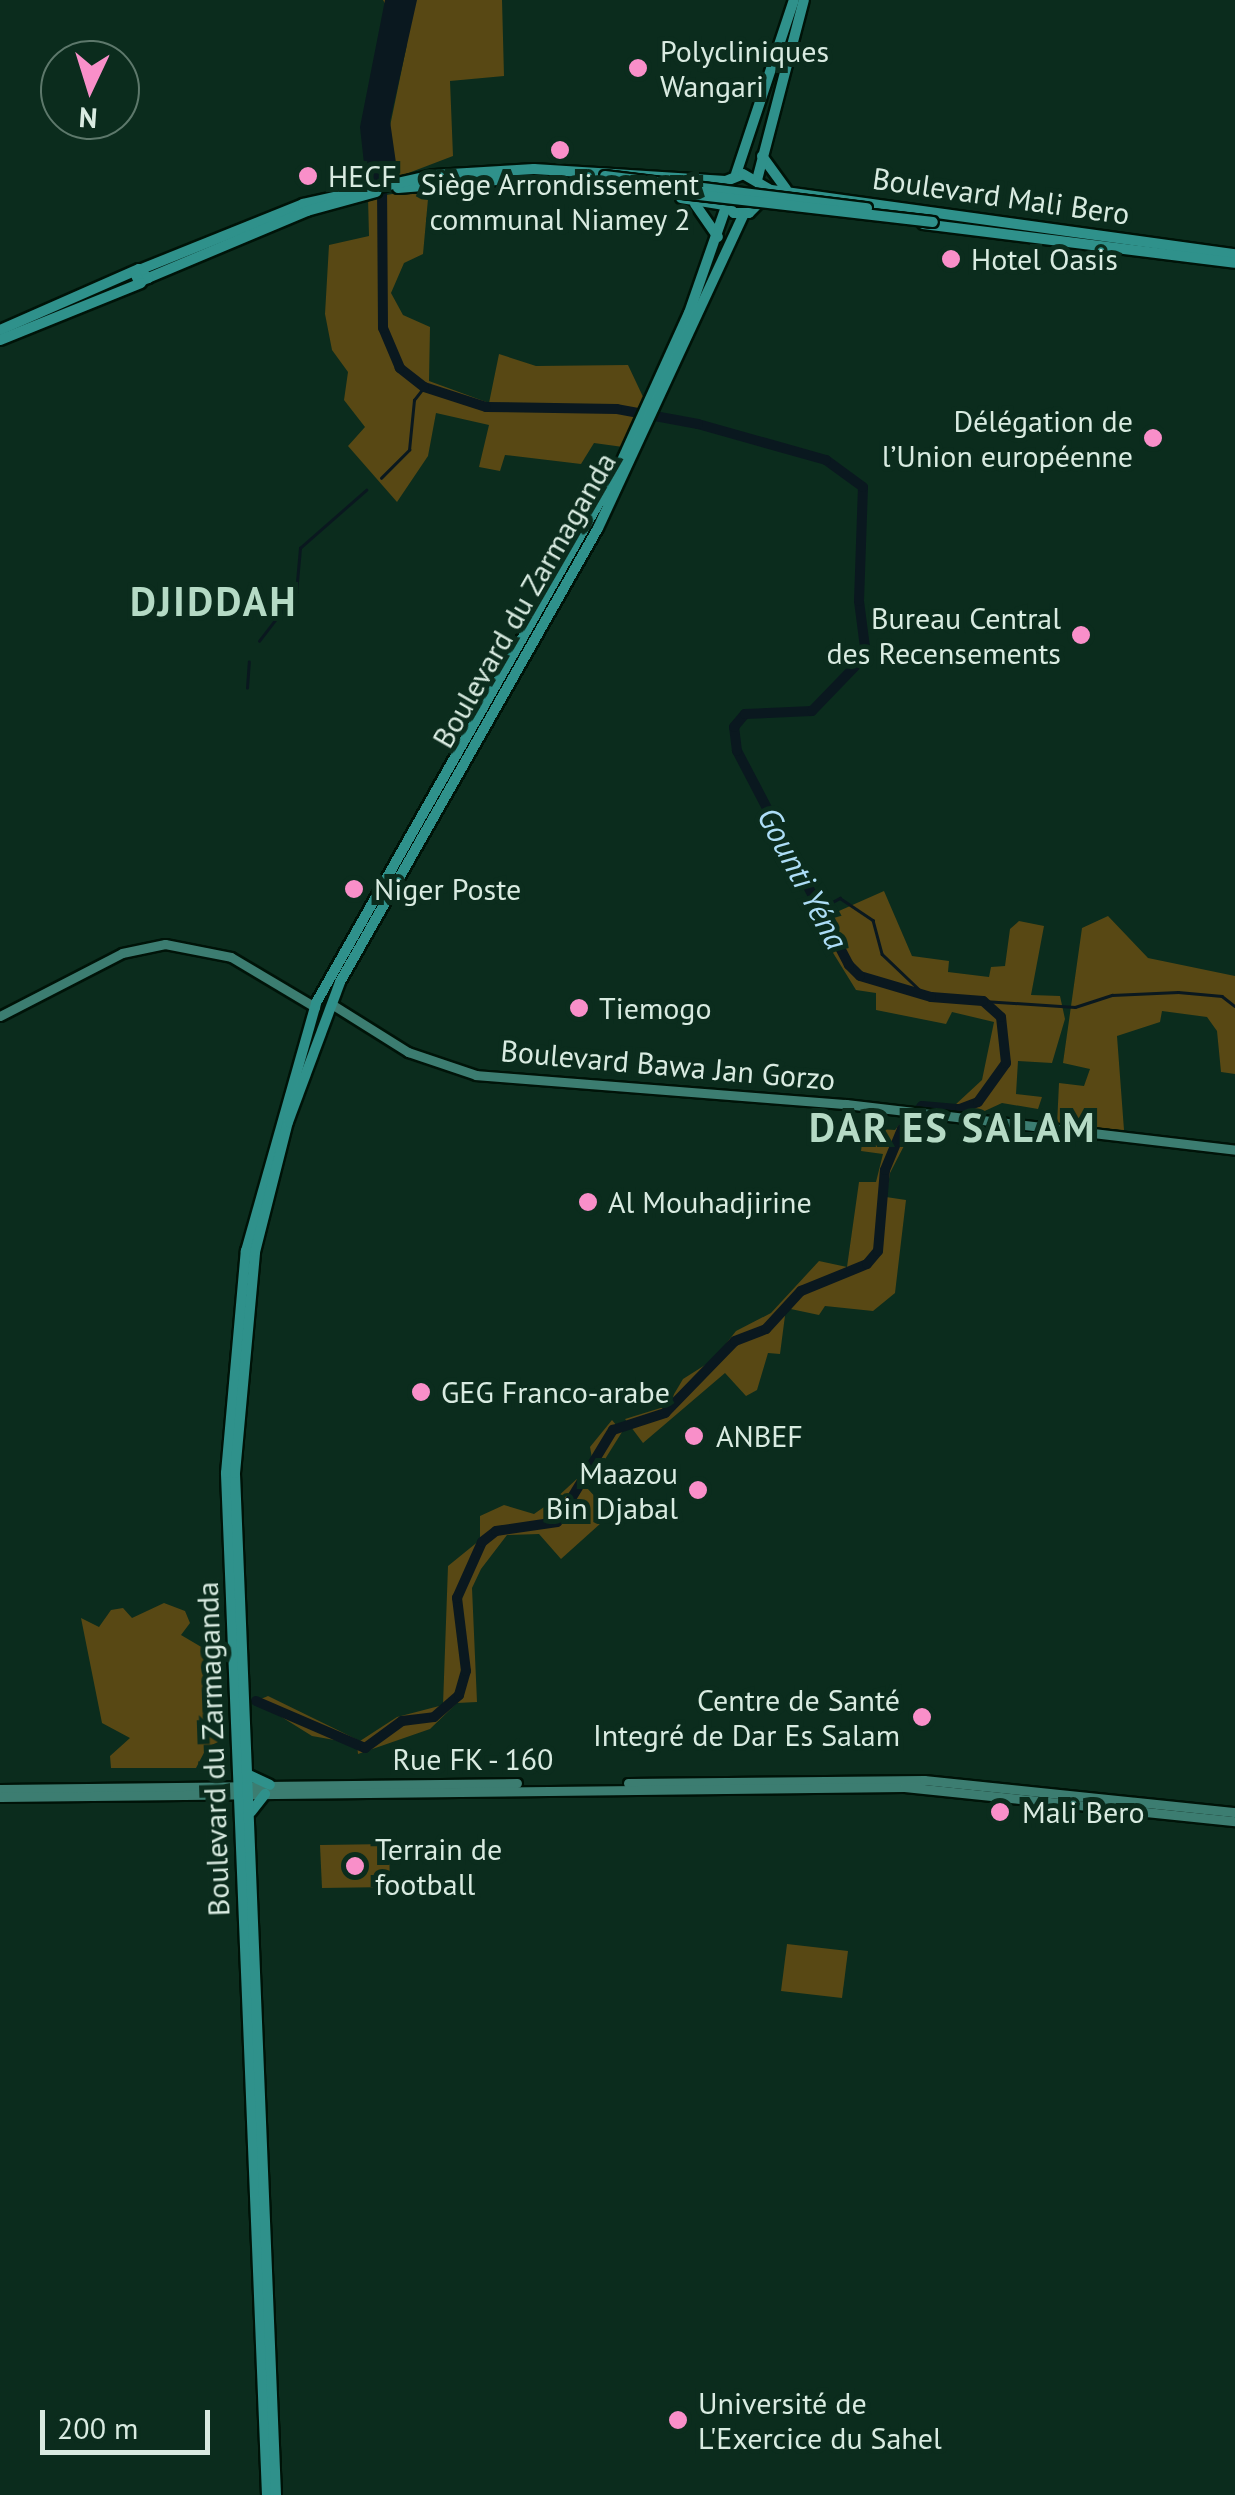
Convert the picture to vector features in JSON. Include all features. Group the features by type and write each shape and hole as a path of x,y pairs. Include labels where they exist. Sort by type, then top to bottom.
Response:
{"main road":[{"path":"572,176 731,178 794,0"},
{"path":"572,176 725,206 744,214 758,206 761,149 804,0"},
{"path":"761,149 766,172 791,192"},
{"path":"3,334 307,212 385,187 490,170 572,176 957,223"},
{"name":"Boulevard Mali Bero","path":"731,178 957,223 1235,263"},
{"name":"Boulevard du Zarmaganda","path":"652,409 718,240 731,178"},
{"path":"686,198 710,214 718,240"},
{"name":"Boulevard Mali Bero","path":"758,206 957,223 1235,254"},
{"name":"Boulevard du Zarmaganda","path":"267,2495 236,1586 237,1418 255,1252 324,1007 376,908 569,570 652,409 744,214"},
{"name":"Boulevard Bawa Jan Gorzo","path":"0,1016 89,968 165,944 231,956 429,1062 476,1075 913,1113 1235,1150"},
{"name":"Rue FK - 160","path":"0,1793 939,1780 1235,1812"},
{"name":"Rue FK - 160","path":"659,1785 968,1790 1235,1821"},
{"path":"245,1787 267,1789 251,1813"},
{"name":"Boulevard du Zarmaganda","path":"245,1787 251,1813 276,2495"}],"shaded area":[{"path":"383,0 502,0 504,76 450,81 453,156 398,177 389,131 407,44"},
{"path":"385,0 417,0 390,121 398,177 366,182 360,127"},
{"path":"429,188 423,254 404,263 391,293 403,315 430,327 429,381 489,403 499,354 536,366 628,365 645,401 623,447 594,443 581,464 505,455 500,471 479,467 489,425 436,413 428,456 397,502 348,446 365,427 344,400 348,372 332,350 325,314 329,245 369,236 368,198"},
{"path":"884,891 912,956 949,961 948,972 989,977 991,967 1005,966 1010,929 1019,921 1044,926 1031,995 1060,996 1065,1019 1052,1063 1018,1061 1016,1094 1042,1097 1038,1109 1002,1103 976,1115 918,1108 955,1105 982,1080 994,1022 952,1012 946,1024 876,1010 876,993 856,990 814,922"},
{"path":"1108,916 1148,958 1235,976 1235,1074 1221,1072 1217,1031 1207,1017 1162,1011 1160,1022 1117,1036 1124,1130 1057,1125 1059,1083 1084,1086 1090,1069 1063,1063 1082,928"},
{"path":"906,1116 940,1121 924,1125 921,1141 907,1140 890,1173 886,1197 906,1200 895,1293 873,1311 825,1306 819,1315 786,1308 780,1354 768,1353 757,1390 746,1396 725,1373 643,1443 625,1419 667,1406 683,1379 713,1360 736,1331 771,1313 819,1261 847,1267 859,1182 876,1182 883,1154 861,1151 864,1128 895,1130"},
{"path":"612,1420 622,1432 587,1488 611,1514 561,1559 539,1534 507,1535 481,1569 472,1588 477,1702 457,1703 430,1729 358,1754 357,1744 312,1736 256,1701 268,1696 360,1741 397,1717 443,1705 448,1566 480,1540 480,1516 504,1505 534,1514 554,1500 593,1464 590,1447"},
{"path":"164,1603 185,1611 190,1623 181,1635 220,1658 225,1739 207,1747 196,1768 111,1768 110,1756 130,1738 102,1723 81,1618 99,1627 111,1610 123,1608 132,1618"},
{"name":"Terrain de football","path":"389,1844 390,1887 322,1888 320,1845"},
{"path":"787,1944 848,1951 842,1998 781,1991"}],"waterway":[{"name":"Gounti Yéna","path":"256,1701 365,1748 402,1721 434,1717 459,1695 466,1671 457,1598 482,1542 496,1531 557,1522 613,1430 665,1413 735,1341 766,1329 801,1291 867,1264 878,1251 885,1170 902,1129 922,1106 960,1109 978,1102 1006,1063 1001,1017 983,1001 931,997 860,976 849,965 737,751 734,727 745,714 812,711 866,655 859,601 863,487 826,460 698,424 617,409 486,407 424,387 400,368 383,328 382,178"},
{"path":"381,478 409,450 414,400 424,387"},
{"path":"259,641 296,593 300,548 366,490"},
{"path":"247,688 249,662"},
{"path":"818,910 840,898 873,920 882,954 924,994"},
{"path":"983,1001 1075,1007 1112,995 1178,992 1222,996 1235,1006"}],"place":[{"name":"Polycliniques Wangari","path":"638,68"},
{"name":"Siège Arrondissement communal Niamey 2","path":"560,150"},
{"name":"HECF","path":"308,176"},
{"name":"Hotel Oasis","path":"951,259"},
{"name":"Délégation de l’Union européenne","path":"1153,438"},
{"name":"Bureau Central des Recensements","path":"1081,635"},
{"name":"Niger Poste","path":"354,889"},
{"name":"Tiemogo","path":"579,1008"},
{"name":"Al Mouhadjirine","path":"588,1202"},
{"name":"GEG Franco-arabe","path":"421,1392"},
{"name":"ANBEF","path":"694,1436"},
{"name":"Maazou Bin Djabal","path":"698,1490"},
{"name":"Centre de Santé Integré de Dar Es Salam","path":"922,1717"},
{"name":"Mali Bero","path":"1000,1812"},
{"name":"Terrain de football","path":"355,1866"},
{"name":"Université de L'Exercice du Sahel","path":"678,2420"}],"district":[{"name":"DJIDDAH","path":"214,601"},
{"name":"DAR ES SALAM","path":"953,1127"}]}
